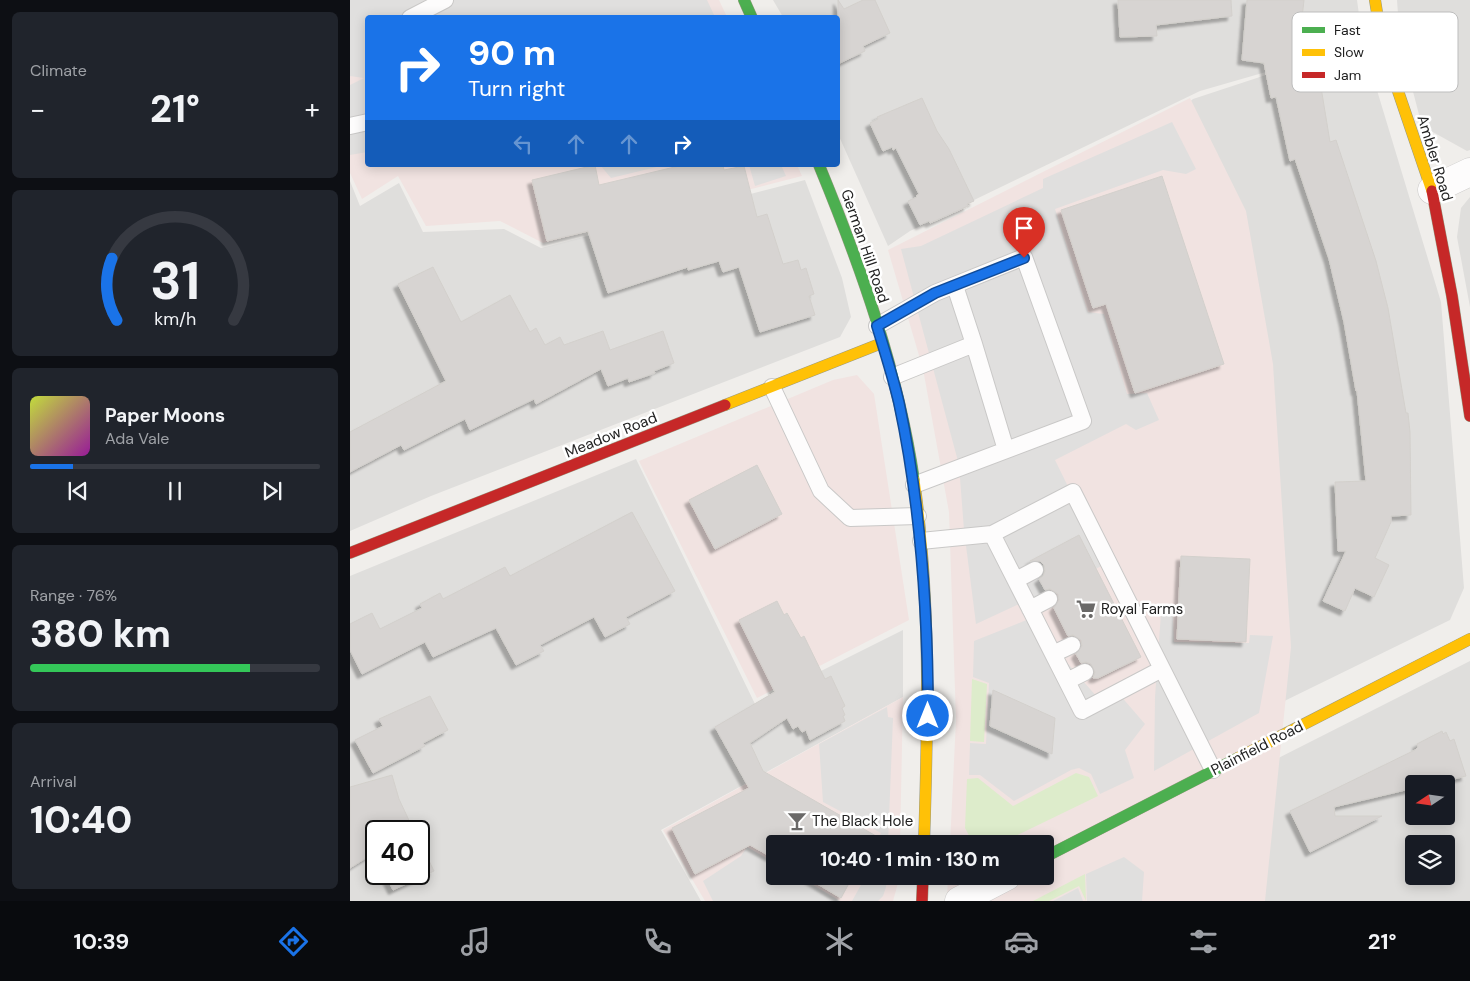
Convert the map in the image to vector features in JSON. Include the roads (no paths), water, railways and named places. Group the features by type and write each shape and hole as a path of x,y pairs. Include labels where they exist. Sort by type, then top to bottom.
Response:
{"street":[{"path":"744,0 751,15"},
{"name":"Ambler Road","path":"1398,92 1432,190 1452,296 1470,416"},
{"name":"German Hill Road","path":"821,167 846,231 892,377 914,484 925,592 928,683 924,835"},
{"path":"1432,190 1470,172"},
{"name":"Meadow Road","path":"350,553 882,343"},
{"name":"Plainfield Road","path":"1054,852 1470,639"},
{"path":"922,901 923,885"},
{"path":"959,901 990,885"}],"lane":[{"path":"416,15 445,0"},
{"path":"350,126 365,123"},
{"path":"877,326 935,293 1024,258 1083,421 914,484"},
{"path":"954,286 974,344 1006,450"},
{"path":"892,377 974,344"},
{"path":"772,387 821,491 850,518 918,516"},
{"path":"920,541 992,534 1073,492 1090,542 1142,643 1162,669 1214,770"},
{"path":"992,534 1082,711 1162,669"},
{"path":"1016,580 1035,570"},
{"path":"1030,608 1049,599"},
{"path":"1053,654 1072,645"},
{"path":"1067,681 1085,672"}],"place":[{"name":"Royal Farms","path":"1086,609"},
{"name":"The Black Hole","path":"797,821"}]}
